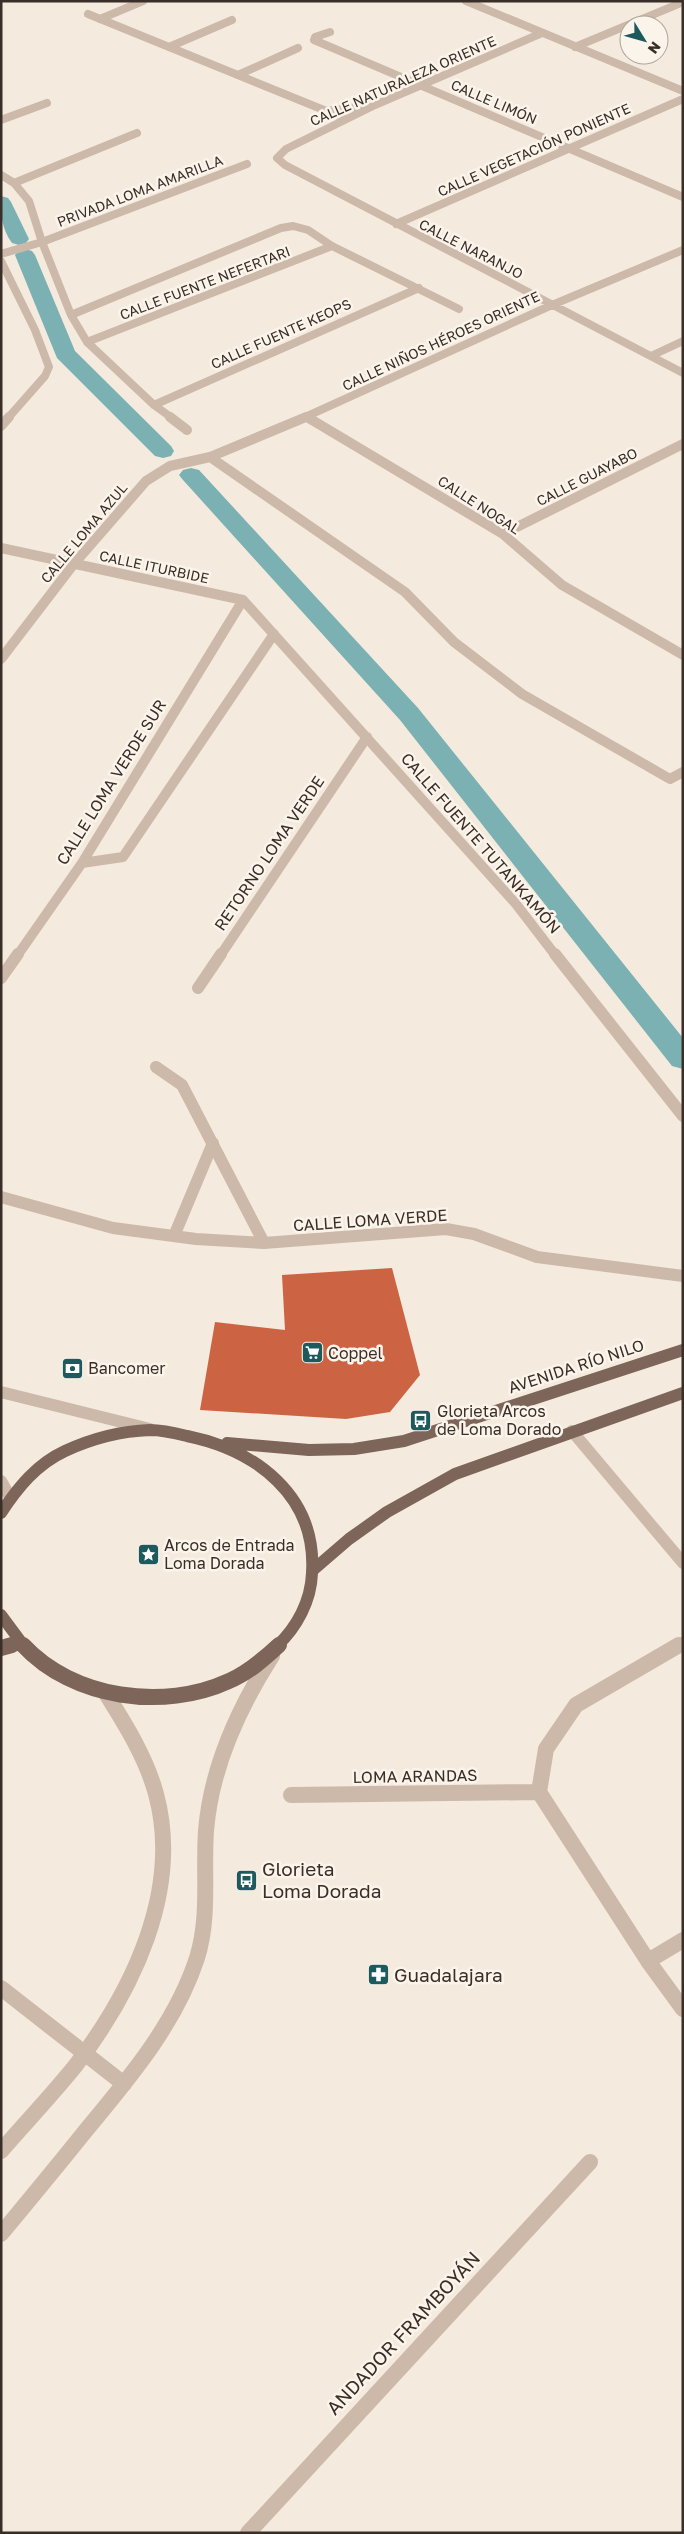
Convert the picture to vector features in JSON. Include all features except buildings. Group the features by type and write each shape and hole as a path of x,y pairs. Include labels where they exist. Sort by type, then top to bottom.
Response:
{"main road":[{"name":"AVENIDA RÍO NILO","path":"214,1441 309,1450 354,1449 404,1441 683,1350"},
{"path":"313,1570 349,1539 420,1492 455,1474 683,1393"},
{"path":"1,1513 10,1498 30,1474 56,1455 87,1440 120,1432 155,1430 214,1441 252,1459 274,1478 293,1500 309,1534 313,1551 311,1591 292,1631 277,1649 259,1665 237,1678 196,1692 150,1697 105,1692 80,1684 57,1673 37,1659 20,1642 1,1615"},
{"path":"1,1648 20,1642"}],"street":[{"path":"127,1 139,3"},
{"path":"466,1 683,91"},
{"path":"575,47 683,2"},
{"path":"100,20 139,3"},
{"path":"667,8 683,14"},
{"path":"88,14 346,120"},
{"path":"169,47 232,20"},
{"name":"CALLE LIMÓN","path":"330,32 315,37 314,40 572,148 683,197"},
{"name":"CALLE NATURALEZA ORIENTE","path":"277,158 286,149 375,105 542,33"},
{"path":"238,75 298,48"},
{"name":"CALLE VEGETACIÓN PONIENTE","path":"396,224 683,99"},
{"path":"1,120 47,103"},
{"path":"326,111 375,105"},
{"path":"14,183 137,133"},
{"name":"CALLE NARANJO","path":"277,158 285,165 396,224 683,373"},
{"name":"PRIVADA LOMA AMARILLA","path":"1,254 42,242 247,164"},
{"path":"1,175 14,183 29,201 42,242 71,315 87,342 154,405 187,430"},
{"name":"CALLE FUENTE NEFERTARI","path":"71,315 281,228 293,226 308,230 332,246"},
{"path":"332,246 459,308"},
{"name":"CALLE FUENTE NEFERTARI","path":"87,342 332,246"},
{"name":"CALLE NIÑOS HÉROES ORIENTE","path":"210,457 307,417 552,305 683,250"},
{"path":"1,261 35,330 49,367 45,376 1,426"},
{"name":"CALLE FUENTE KEOPS","path":"154,405 419,288"},
{"path":"651,356 683,342"},
{"name":"CALLE NOGAL","path":"307,417 503,534 562,585 683,655"},
{"name":"CALLE GUAYABO","path":"503,534 683,444"},
{"path":"210,457 405,592 454,642 522,694 670,779 683,772"},
{"name":"CALLE LOMA AZUL","path":"1,659 73,565 146,481 170,466 210,457"},
{"name":"CALLE ITURBIDE","path":"1,548 243,600"},
{"name":"CALLE FUENTE TUTANKAMÓN","path":"243,600 516,904 611,1028 683,1116"},
{"name":"CALLE LOMA VERDE SUR","path":"1,978 82,863 243,600"},
{"path":"82,863 123,857 274,634"},
{"name":"RETORNO LOMA VERDE","path":"198,988 367,737"},
{"path":"156,1067 182,1085 264,1243"},
{"path":"174,1236 213,1143"},
{"path":"1,1197 113,1228 174,1236 264,1243"},
{"name":"CALLE LOMA VERDE","path":"264,1243 446,1229 474,1234 537,1256 683,1276"},
{"path":"1,1392 155,1430"},
{"path":"572,1431 683,1563"},
{"path":"1,1481 10,1498"},
{"path":"683,1643 576,1705 546,1749 539,1792 648,1960 683,2009"},
{"path":"1,2234 124,2084 174,2008 188,1981 204,1931 206,1829 219,1764 236,1718 255,1682 277,1649"},
{"path":"1,2151 84,2053 109,2016 143,1949 163,1875 164,1840 159,1808 150,1778 122,1718 105,1692"},
{"name":"LOMA ARANDAS","path":"291,1795 539,1792"},
{"path":"648,1960 683,1940"},
{"path":"1,1988 124,2084"},
{"name":"ANDADOR FRAMBOYÁN","path":"248,2533 590,2162"}],"waterway":[{"path":"1,202 19,239"},
{"path":"25,255 65,353 163,451"},
{"path":"191,475 409,714 683,1059"}],"place":[{"name":"Coppel","path":"312,1353"},
{"name":"Bancomer","path":"72,1368"},
{"name":"Glorieta Arcos de Loma Dorado","path":"421,1420"},
{"name":"Arcos de Entrada Loma Dorada","path":"148,1554"},
{"name":"Glorieta Loma Dorada","path":"246,1880"},
{"name":"Guadalajara","path":"378,1975"}]}
